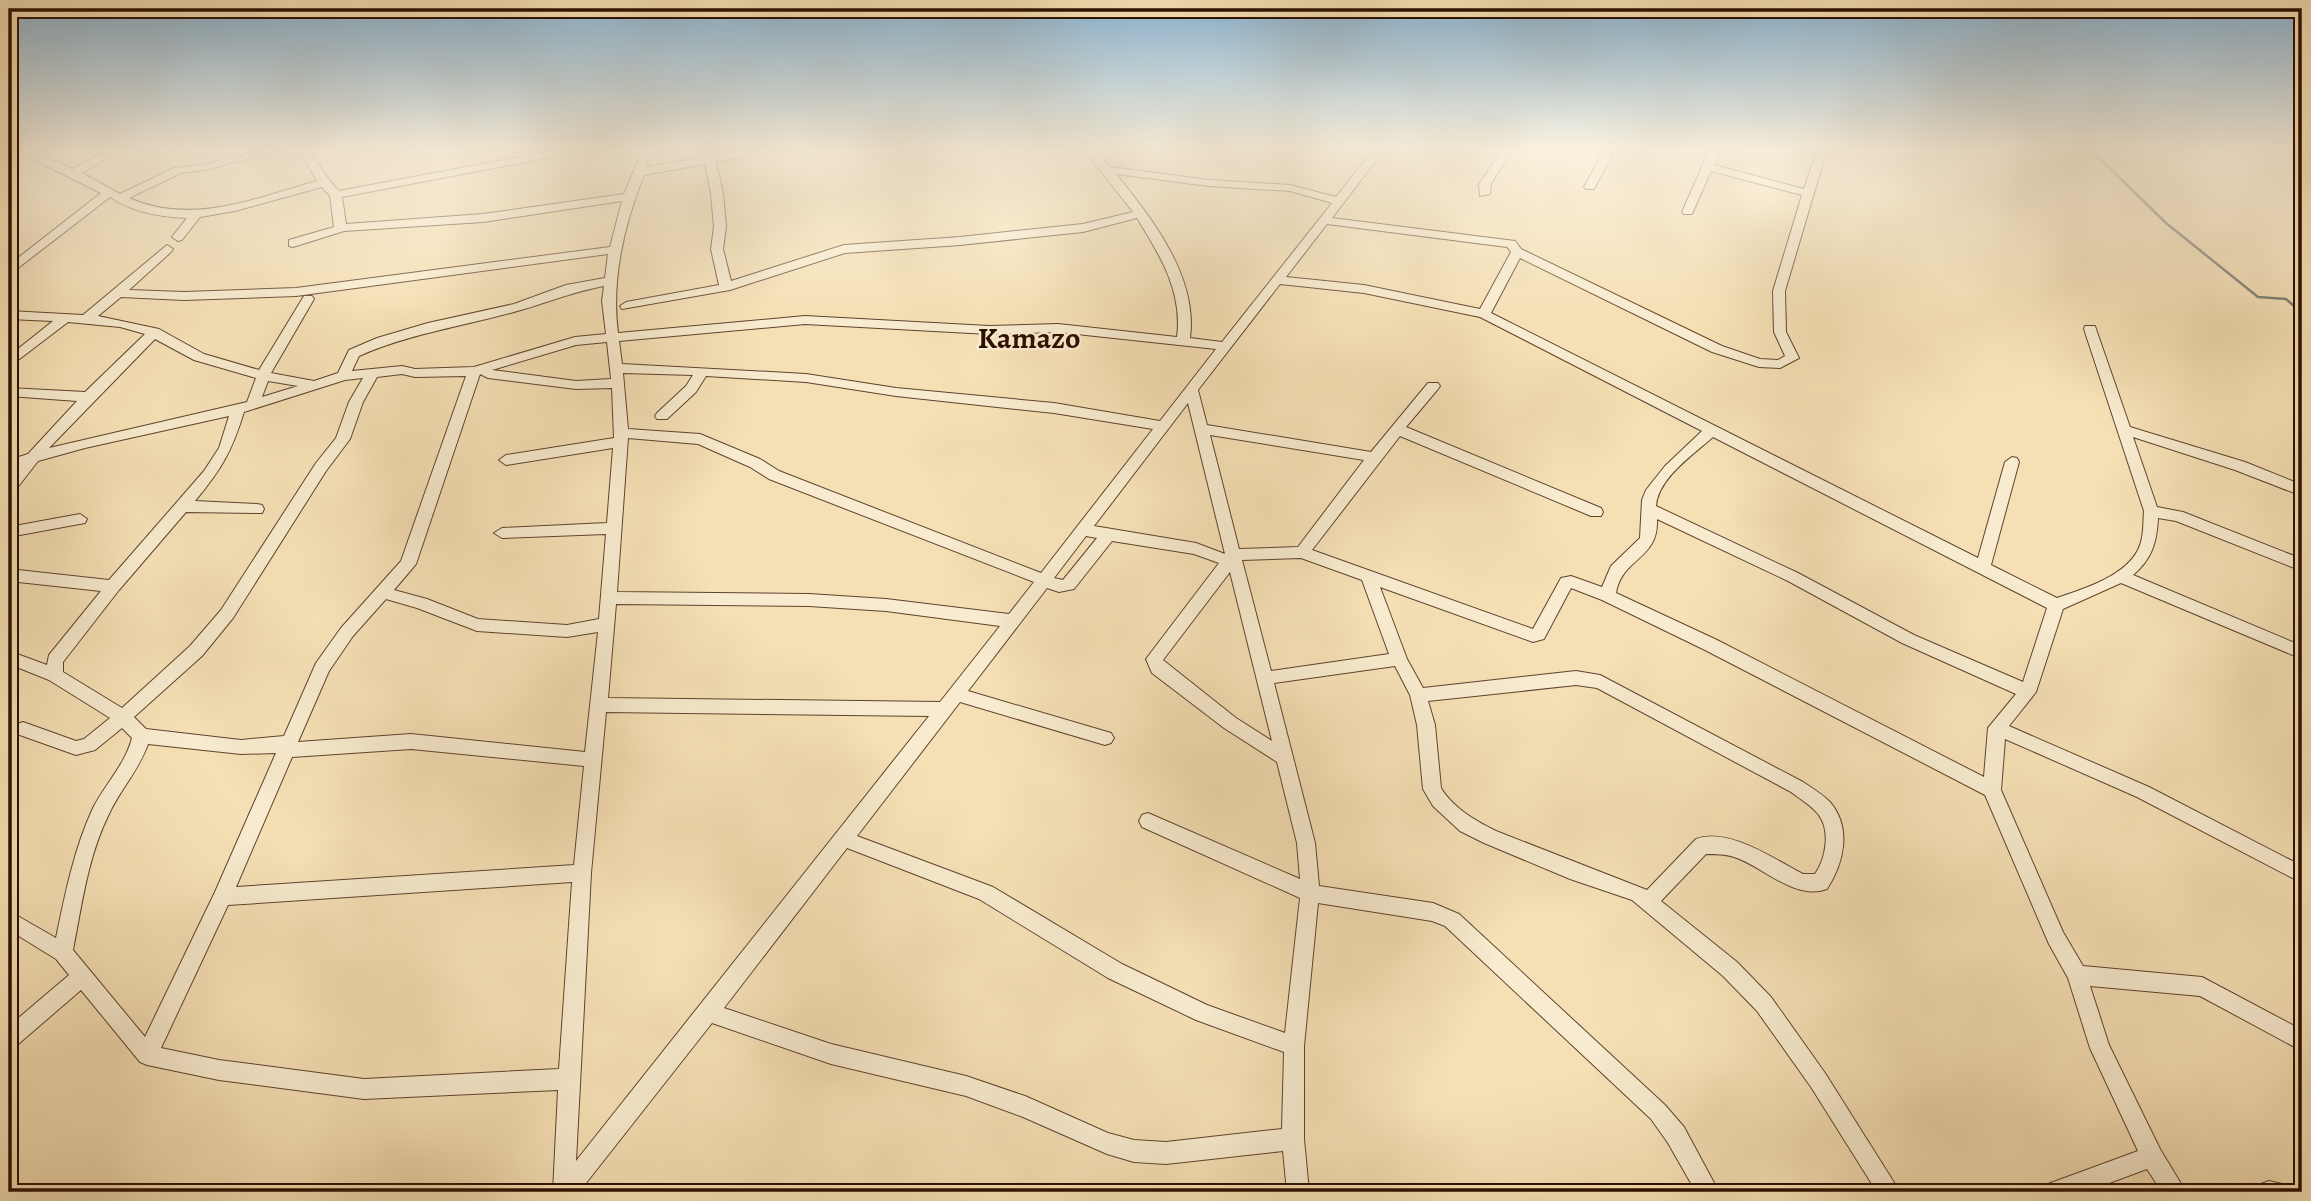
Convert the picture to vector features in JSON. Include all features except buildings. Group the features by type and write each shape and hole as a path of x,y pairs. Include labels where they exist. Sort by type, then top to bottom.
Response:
{"street":[{"path":"9,271 29,253 101,205"},
{"path":"138,205 148,209 196,214 239,205"},
{"path":"337,205 338,224 343,228"},
{"path":"293,243 343,228 484,218 573,205"},
{"path":"565,1192 582,873 609,598 620,437 617,376 608,301 615,250 627,205"},
{"path":"719,205 720,227 717,249 726,287"},
{"path":"1133,205 1180,288 1186,318 1183,341"},
{"path":"565,1192 709,1013 1161,426 1336,205"},
{"path":"1688,212 1691,205"},
{"path":"1323,220 1506,242 1515,247 1517,252 1717,349 1759,363 1780,364 1792,358 1780,332 1779,290 1803,205"},
{"path":"178,237 196,214"},
{"path":"626,306 726,287 844,249 1083,228 1139,214"},
{"path":"85,320 167,249"},
{"path":"118,293 184,296 296,292 615,250"},
{"path":"9,251 29,253"},
{"path":"1484,314 1517,252"},
{"path":"1276,280 1364,289 1484,314 2056,605 2090,592 2120,576 2143,556 2150,535 2151,510 2090,329"},
{"path":"344,376 354,354 382,341 517,307 570,288 610,281"},
{"path":"55,675 55,660 113,586 209,475 308,299"},
{"path":"9,315 85,320 153,332 167,342 200,357 264,377 315,384"},
{"path":"9,363 64,319"},
{"path":"9,465 84,443 245,407 344,376 402,370 415,373 478,370 575,341 805,320 989,330 1058,327 1224,346"},
{"path":"9,488 31,458 87,397 153,332"},
{"path":"478,370 488,374 576,385 617,376 702,370 806,378 896,392 1054,408 1161,426"},
{"path":"147,1055 222,897 322,668 347,632 408,564 478,370"},
{"path":"662,416 691,389 702,370"},
{"path":"23,729 82,748 101,738 196,651 227,614 321,467 343,439 356,402 372,374"},
{"path":"1302,552 1374,457 1433,386"},
{"path":"1191,388 1231,558 1265,678 1306,843 1310,893 1294,1046 1293,1139 1298,1192"},
{"path":"9,392 87,397"},
{"path":"1201,429 1374,457"},
{"path":"1397,429 1596,512"},
{"path":"2122,429 2241,466 2302,491"},
{"path":"1608,596 1616,567 1643,545 1652,524 1649,509 1651,494 1711,431"},
{"path":"506,460 620,437 700,439 755,463 774,475 1059,586 1068,585 1108,534"},
{"path":"1983,568 2012,463"},
{"path":"180,506 257,509"},
{"path":"1649,509 1793,577 1908,639 2028,692"},
{"path":"2151,510 2178,516 2302,565"},
{"path":"9,532 80,519"},
{"path":"502,533 614,527"},
{"path":"1082,530 1196,549 1231,558 1302,552 1533,636 1538,635 1568,581 1608,596 1711,645 1992,790"},
{"path":"1231,558 1156,654 1153,662 1230,723 1286,759"},
{"path":"9,575 113,586"},
{"path":"2120,576 2302,653"},
{"path":"1369,577 1399,659 1418,695 1426,725 1432,789 1451,813 1466,825 1490,837 1577,873 1638,894 1730,969 1764,1004 1818,1080 1889,1192"},
{"path":"384,593 421,603 477,625 567,631 606,624"},
{"path":"609,598 822,601 886,605 1012,621"},
{"path":"2056,605 2028,692 1997,728 1992,790 2056,938 2077,975 2100,1048 2152,1157 2175,1192"},
{"path":"9,657 55,675 72,688 125,716 141,736 242,747 419,741 594,760"},
{"path":"1265,678 1399,659"},
{"path":"1418,695 1576,678 1600,682 1797,787 1825,809 1833,827 1834,848 1828,873 1820,883 1801,882 1735,848 1702,845 1649,901"},
{"path":"956,694 1105,738"},
{"path":"597,705 944,709"},
{"path":"1997,728 2143,792 2302,875"},
{"path":"63,952 79,874 101,812 138,750 141,736"},
{"path":"1148,821 1310,893 1433,912 1452,920 1658,1112 1676,1135 1708,1192"},
{"path":"844,839 986,893 1115,971 1203,1013 1294,1046"},
{"path":"222,897 582,873"},
{"path":"9,920 63,952 147,1055 219,1070 364,1089 569,1079"},
{"path":"9,1039 84,975"},
{"path":"2077,975 2202,987 2302,1041"},
{"path":"709,1013 831,1054 966,1086 1025,1107 1107,1143 1134,1151 1166,1153 1293,1139"},
{"path":"2056,1192 2152,1157"}],"waterway":[{"path":"2148,205 2258,297 2286,299 2302,313"}],"district":[{"name":"Kamazo","path":"1029,338"}]}
